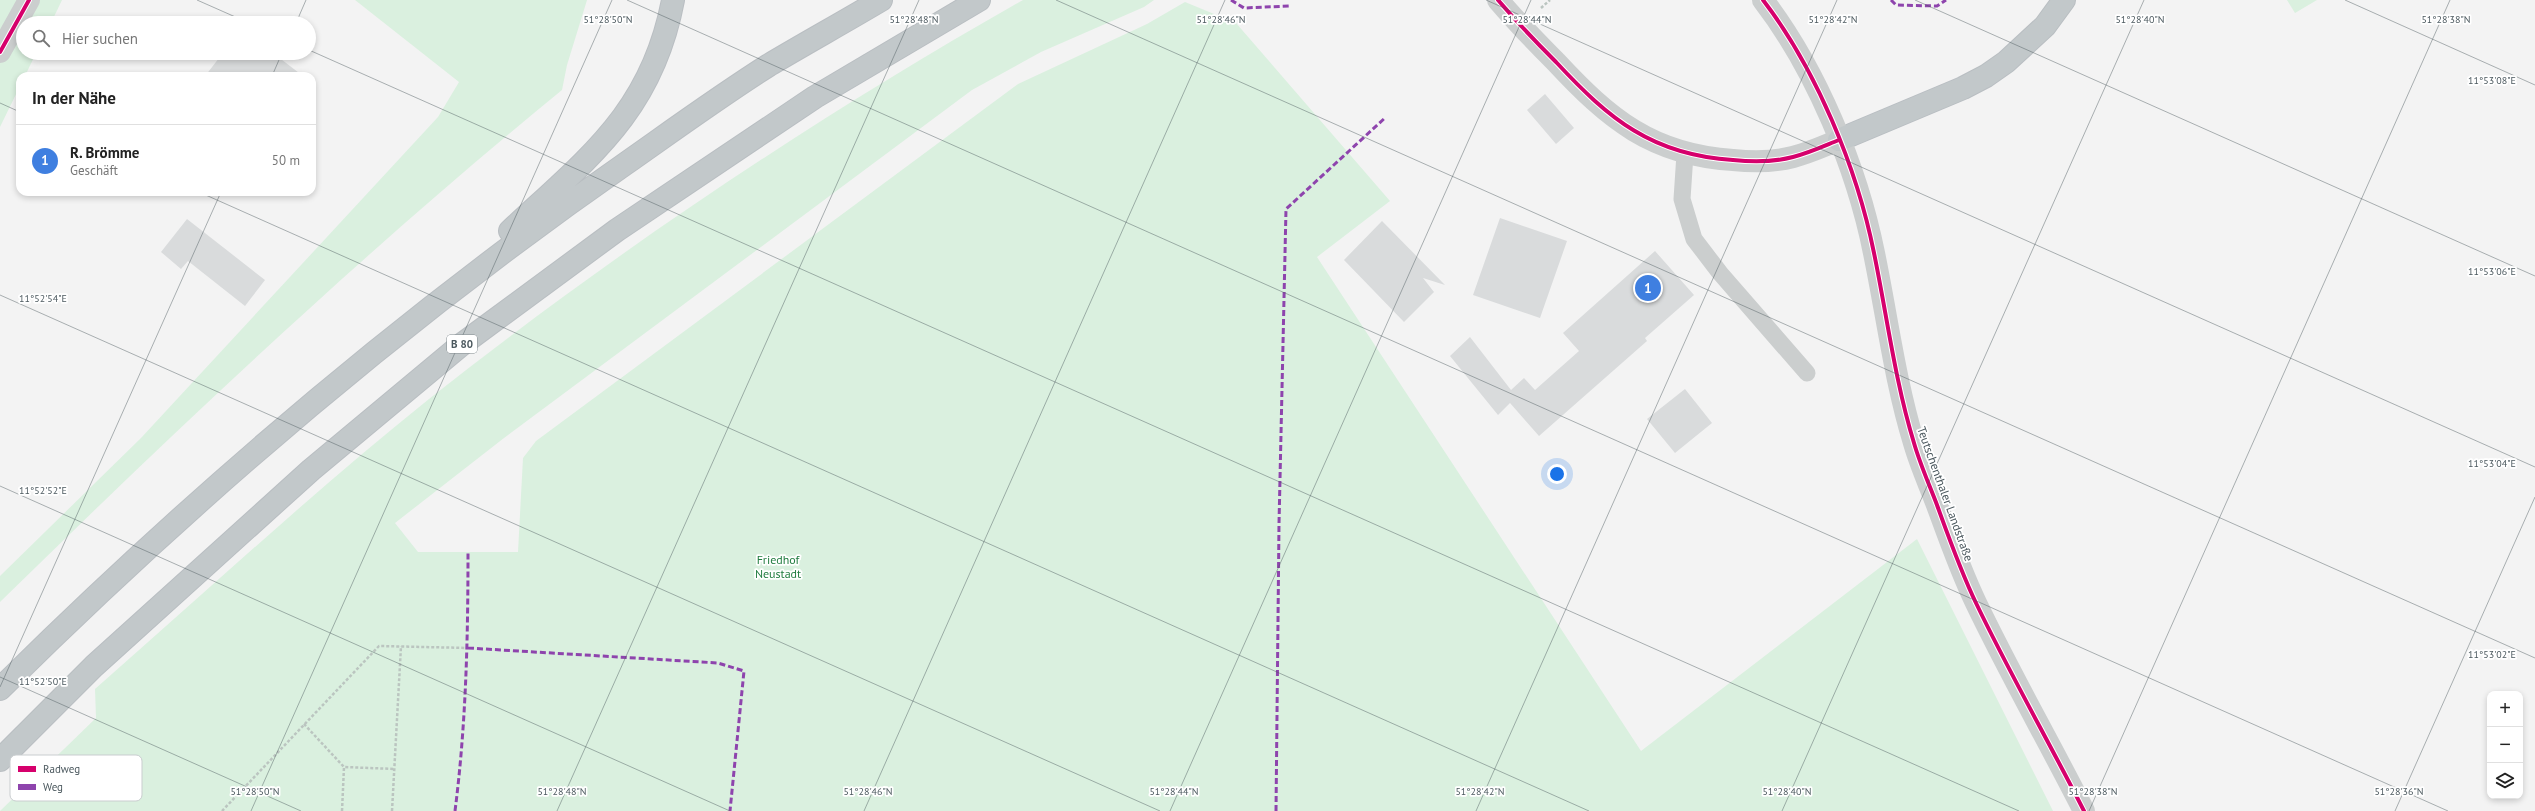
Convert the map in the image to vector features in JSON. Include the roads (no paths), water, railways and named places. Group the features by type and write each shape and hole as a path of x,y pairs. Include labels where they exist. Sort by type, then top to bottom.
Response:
{"highway":[{"path":"413,320 588,158 621,123 636,99 659,55 673,0"},
{"path":"0,689 60,630 276,434 413,320 521,237 651,146 769,66 881,0"},
{"name":"B 80","path":"0,760 94,666 311,470 461,345 618,230 815,97 980,0"},
{"path":"1839,140 1963,88 1986,76 2027,44 2045,26 2064,0"}],"street":[{"path":"20,16 29,0"},
{"path":"1498,0 1601,108 1642,136 1685,154 1713,159 1759,162 1793,157 1839,140"},
{"name":"Teutschenthaler Landstraße","path":"1763,0 1790,39 1805,67 1839,140 1861,202 1874,251 1894,362 1914,444 1976,602 2084,811"},
{"path":"0,52 16,23"}],"lane":[{"path":"1685,154 1682,199 1694,239 1720,273 1807,373"}],"place":[{"name":"R. Brömme","path":"1648,288"}],"park label":[{"name":"Friedhof Neustadt","path":"778,567"}]}
